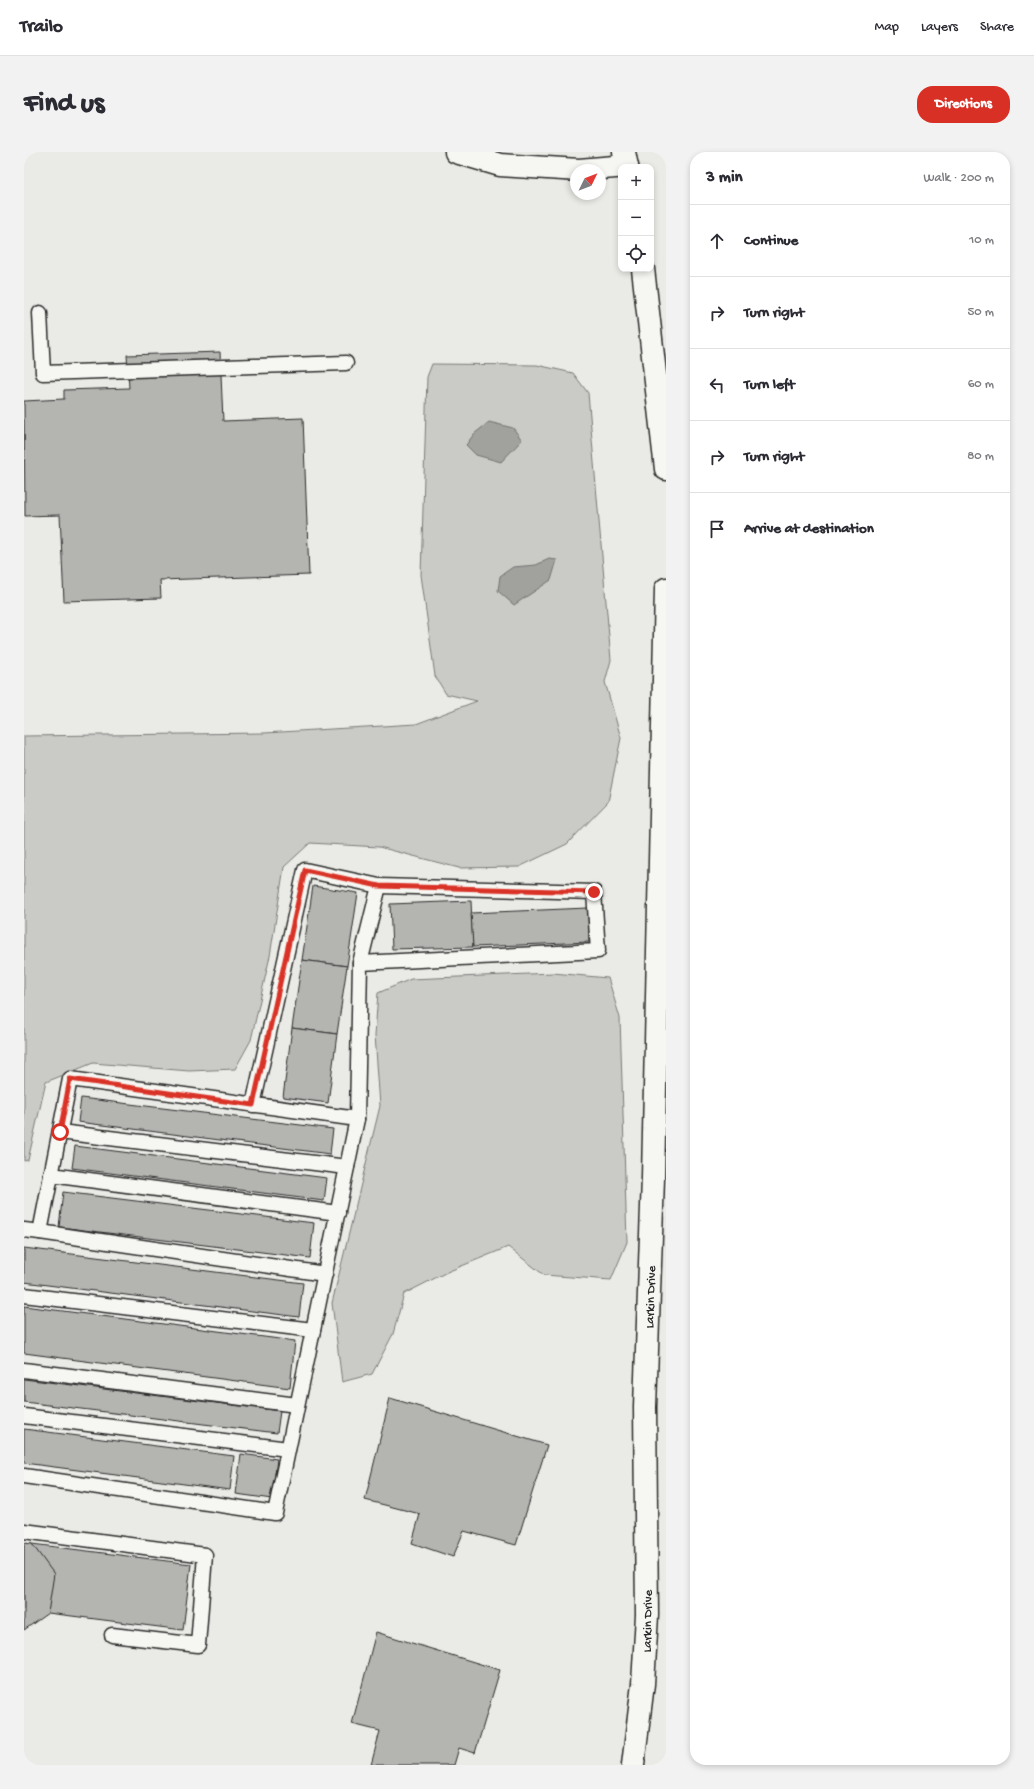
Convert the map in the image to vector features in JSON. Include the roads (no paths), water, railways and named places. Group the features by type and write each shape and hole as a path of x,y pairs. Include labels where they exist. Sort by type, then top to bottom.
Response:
{"street":[{"path":"456,152 500,164 579,170 626,162"},
{"path":"643,272 666,468"},
{"name":"Larkin Drive","path":"633,1765 643,1684 647,1615 645,1407 666,589"}],"lane":[{"path":"40,313 43,373 346,363"},
{"path":"253,1105 305,870 379,886 594,892 598,951 360,963"},
{"path":"24,1476 275,1513 357,1119 360,963 379,886"},
{"path":"40,1232 70,1079 357,1119"},
{"path":"60,1132 347,1167"},
{"path":"51,1175 338,1213"},
{"path":"24,1230 325,1274"},
{"path":"24,1295 313,1330"},
{"path":"24,1370 297,1405"},
{"path":"24,1416 288,1449"},
{"path":"24,1531 204,1555 198,1645 112,1635"}]}
